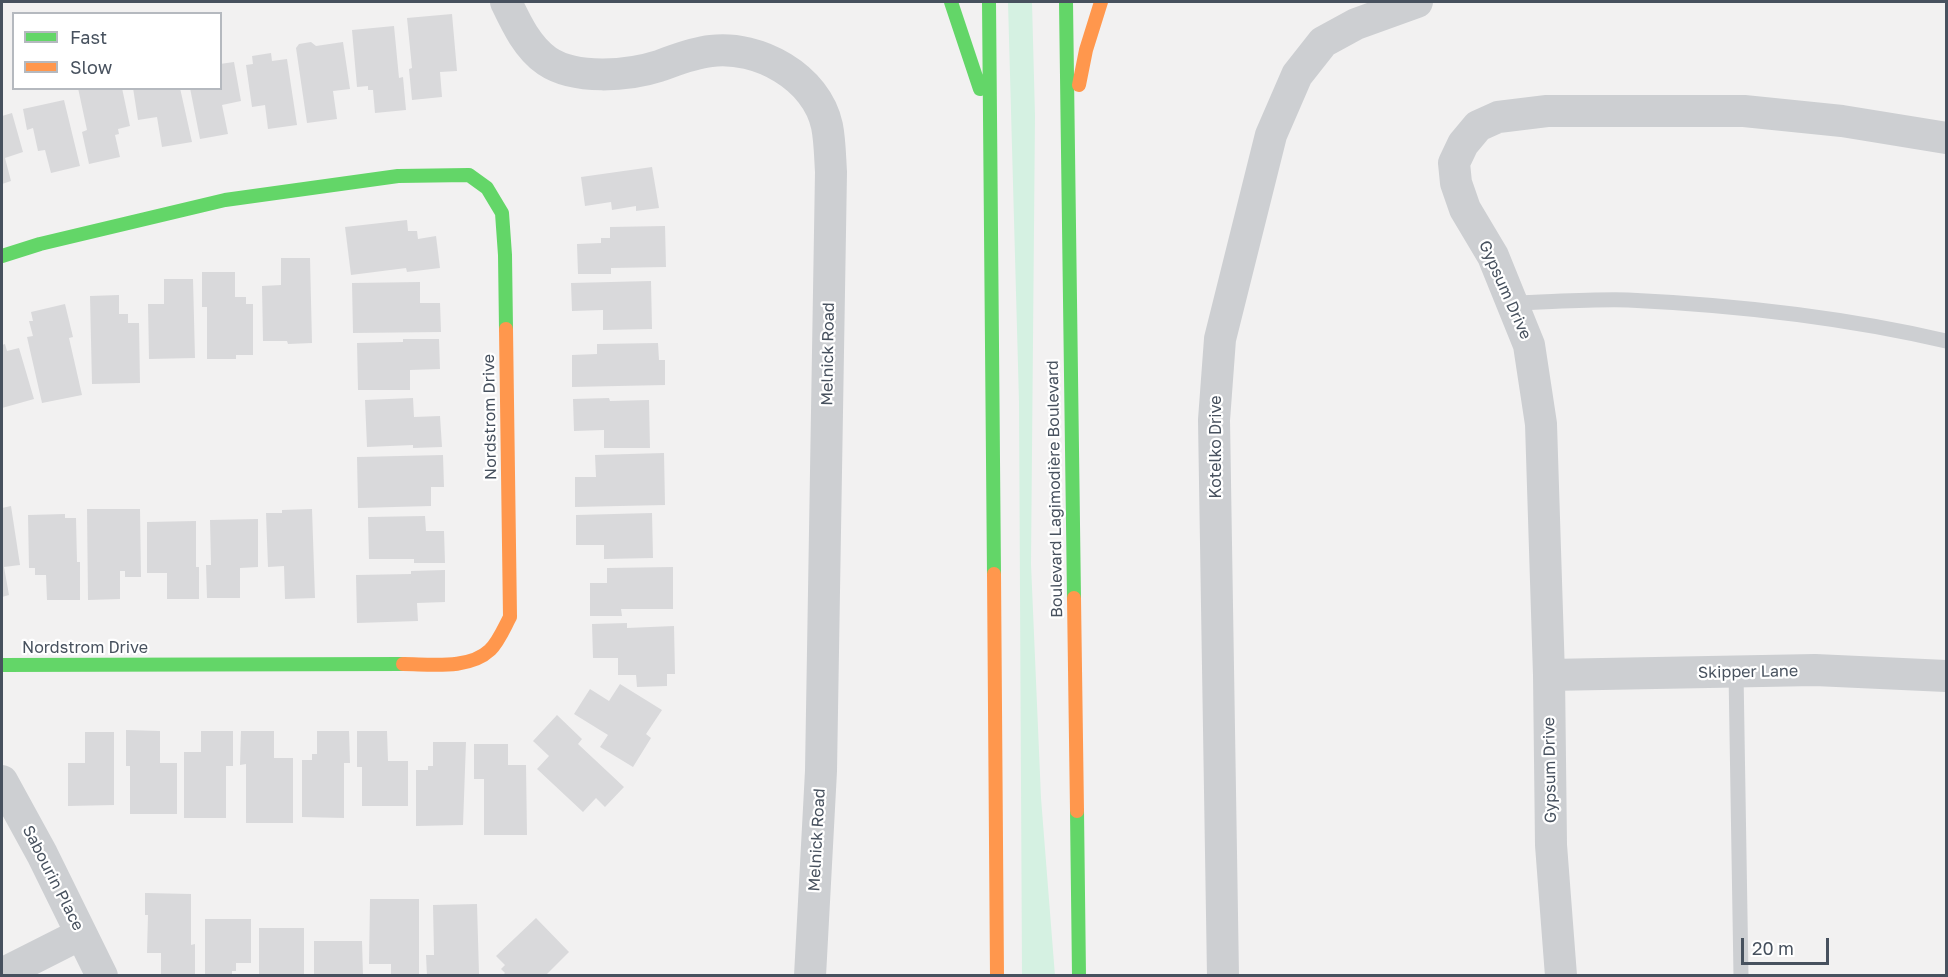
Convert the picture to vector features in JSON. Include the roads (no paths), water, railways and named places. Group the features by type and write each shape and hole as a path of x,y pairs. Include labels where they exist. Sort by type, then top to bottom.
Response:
{"main road":[{"path":"951,2 990,120"},
{"path":"989,2 998,975"},
{"name":"Boulevard Lagimodière Boulevard","path":"1066,2 1079,975"},
{"path":"1067,140 1086,50 1101,2"},
{"name":"Nordstrom Drive","path":"2,256 40,244 225,200 398,176 469,175 487,188 502,213 505,255 510,617 496,645 473,662 450,664 2,665"}],"street":[{"name":"Melnick Road","path":"506,2 515,22 530,44 548,62 600,75 631,73 713,50 740,50 771,61 794,75 813,94 827,125 831,172 821,771 810,975"},
{"name":"Kotelko Drive","path":"1223,975 1214,420 1220,339 1271,135 1297,75 1323,42 1356,24 1417,2"},
{"name":"Gypsum Drive","path":"1561,975 1551,845 1549,675 1541,424 1529,345 1514,303 1493,256 1465,209 1456,183 1454,163 1463,144 1478,126 1498,117 1547,111 1744,111 1842,121 1947,138"},
{"name":"Skipper Lane","path":"1549,675 1815,670 1947,676"},
{"name":"Sabourin Place","path":"2,781 42,854 102,975"},
{"path":"2,974 81,934"}],"lane":[{"path":"1514,303 1626,300 1754,309 1894,328 1947,341"},
{"path":"1736,672 1741,975"}]}
